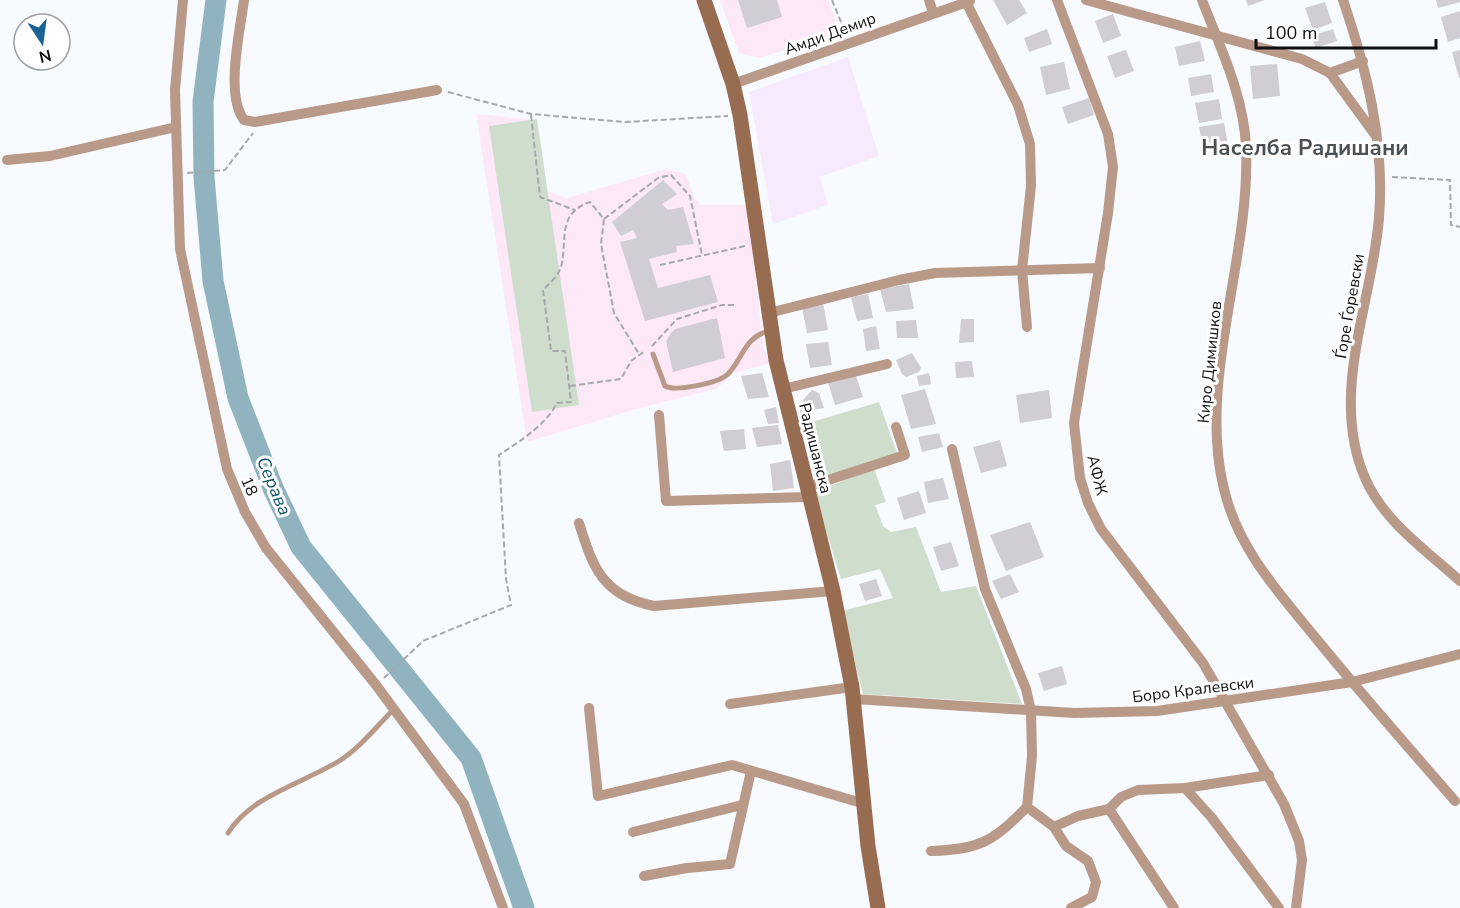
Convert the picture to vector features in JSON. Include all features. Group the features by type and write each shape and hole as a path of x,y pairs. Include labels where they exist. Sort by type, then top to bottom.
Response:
{"street":[{"name":"18","path":"183,0 175,90 180,249 230,478 245,512 266,548 376,685 464,804 503,908"},
{"path":"244,0 236,66 236,104 244,120 255,122 437,90"},
{"name":"Радишанска","path":"704,0 733,84 740,116 771,330 783,389 833,591 853,693 868,846 878,908"},
{"path":"929,0 933,13"},
{"name":"АФЖ","path":"1057,0 1108,134 1112,154 1112,179 1100,268 1074,423 1080,477 1088,503 1101,529 1203,663 1269,776 1299,841 1302,860 1296,908"},
{"path":"1086,0 1214,33 1302,59 1329,73 1378,138"},
{"name":"Киро Димишков","path":"1202,0 1239,102 1246,146 1241,232 1216,420 1224,490 1239,530 1267,578 1352,682 1455,801"},
{"name":"Ѓоре Ѓоревски","path":"1343,0 1363,61 1378,138 1380,176 1379,219 1352,376 1353,438 1366,480 1380,505 1411,538 1460,581"},
{"path":"969,1 1018,105 1030,144 1031,186 1022,270 1027,327"},
{"name":"Амди Демир","path":"733,84 969,1"},
{"path":"1329,73 1363,61"},
{"path":"8,160 50,156 176,127"},
{"path":"769,313 935,273 1100,268"},
{"path":"783,389 888,364"},
{"path":"659,415 666,501 808,492 905,455 896,428"},
{"path":"931,851 957,850 982,844 999,835 1028,807 1032,756 1031,711 1026,689 985,589 952,449"},
{"path":"579,523 591,562 611,588 631,602 654,606 833,591"},
{"name":"Боро Кралевски","path":"730,704 853,693 1031,711 1074,713 1157,711 1352,682 1460,654"},
{"path":"589,708 598,796 732,765 865,804"},
{"path":"644,876 687,868 730,864 751,771"},
{"path":"1054,827 1077,816 1109,809 1122,798 1138,790 1185,788 1269,776"},
{"path":"1185,788 1212,818 1279,908"},
{"path":"633,832 742,806"},
{"path":"1028,807 1054,827 1066,846 1088,861 1096,882 1092,897 1071,908"},
{"path":"1109,809 1174,908"}],"lane":[{"path":"653,354 665,386 679,390 725,377 753,337 771,330"},
{"path":"228,833 238,817 252,807 341,760 394,709"}],"path":[{"path":"832,0 849,42"},
{"path":"437,90 531,114 625,122 740,116"},
{"path":"531,114 540,196 575,210"},
{"path":"177,174 225,170 253,135 255,122"},
{"path":"639,354 614,313 601,244 604,219 658,178 671,175 690,196 702,255"},
{"path":"1380,176 1450,180 1451,225 1460,227"},
{"path":"376,685 423,641 511,606 506,579 499,455 526,437 552,413 557,403 571,402 565,351 551,351 543,290 560,269 565,224 578,206 590,202 604,219"},
{"path":"660,265 760,243"},
{"path":"570,386 621,380 631,361 659,340 677,319 734,304"}],"shaded area":[{"path":"720,0 828,0 840,32 759,58 739,53"},
{"path":"848,57 879,156 820,177 828,205 773,224 749,92"},
{"path":"476,114 537,120 547,191 567,198 666,169 686,174 694,198 701,205 746,205 750,222 763,346 770,363 734,373 716,389 643,407 527,442"}],"green space":[{"path":"537,119 579,405 532,412 489,126"},
{"path":"879,402 897,453 820,479 802,425"},
{"path":"874,469 886,502 875,505 883,526 891,532 916,527 941,592 976,586 1022,704 863,694 842,611 893,598 880,569 841,579 814,492"}],"building":[{"path":"738,0 777,0 782,17 747,28"},
{"path":"993,0 1019,0 1027,13 1007,25"},
{"path":"1246,0 1265,0 1248,6"},
{"path":"1436,0 1460,0 1460,2 1438,8"},
{"path":"1325,2 1332,23 1313,30 1305,8"},
{"path":"1460,11 1460,38 1448,42 1441,17"},
{"path":"1113,14 1121,36 1103,43 1095,21"},
{"path":"1047,29 1052,44 1029,52 1024,38"},
{"path":"1333,29 1337,41 1316,48 1311,36"},
{"path":"1200,41 1205,61 1179,66 1175,47"},
{"path":"1126,50 1134,71 1115,78 1107,56"},
{"path":"1460,50 1460,78 1459,78 1452,52"},
{"path":"1064,62 1070,89 1046,95 1040,67"},
{"path":"1277,64 1280,96 1253,99 1250,66"},
{"path":"1211,74 1214,92 1191,96 1188,78"},
{"path":"1089,98 1094,115 1068,124 1062,107"},
{"path":"1219,99 1222,119 1199,123 1195,103"},
{"path":"1224,123 1228,145 1203,150 1199,127"},
{"path":"663,180 677,194 662,204 668,210 683,207 694,244 676,246 677,252 649,259 658,288 710,275 718,302 645,321 620,242 637,238 633,230 621,236 612,222"},
{"path":"909,284 914,309 886,312 880,289"},
{"path":"868,294 873,318 857,321 851,297"},
{"path":"823,303 828,330 807,333 802,307"},
{"path":"717,318 725,358 673,372 666,341 671,333 675,329"},
{"path":"961,319 974,319 974,342 959,343"},
{"path":"916,320 918,338 897,338 896,321"},
{"path":"876,326 880,349 866,351 863,329"},
{"path":"828,342 832,365 810,368 806,344"},
{"path":"912,353 921,368 919,372 906,377 902,374 896,360"},
{"path":"972,361 974,377 956,378 955,362"},
{"path":"762,373 769,397 748,399 741,376"},
{"path":"929,373 931,384 919,386 917,376"},
{"path":"856,376 863,397 835,405 828,382"},
{"path":"925,389 936,424 911,429 901,395"},
{"path":"812,390 819,393 824,408 808,411 810,420 803,421 799,407 805,405 803,400"},
{"path":"1049,390 1052,418 1020,423 1016,395"},
{"path":"776,407 779,423 768,424 764,410"},
{"path":"778,425 782,444 757,447 752,428"},
{"path":"744,429 746,449 724,451 720,431"},
{"path":"939,433 943,447 922,452 918,437"},
{"path":"1000,440 1007,466 981,473 973,447"},
{"path":"790,460 794,488 773,491 770,464"},
{"path":"943,478 949,499 928,503 924,482"},
{"path":"919,491 926,513 904,520 897,498"},
{"path":"1030,522 1044,557 1006,571 990,535"},
{"path":"951,542 959,566 941,571 933,547"},
{"path":"1010,574 1019,592 1001,599 992,581"},
{"path":"876,579 882,596 865,601 859,584"},
{"path":"1062,666 1067,684 1044,691 1038,673"}],"waterway":[{"name":"Серава","path":"216,0 203,102 204,177 213,281 238,398 273,488 301,547 471,758 524,908"}],"district":[{"name":"Населба Радишани","path":"1305,147"}]}
